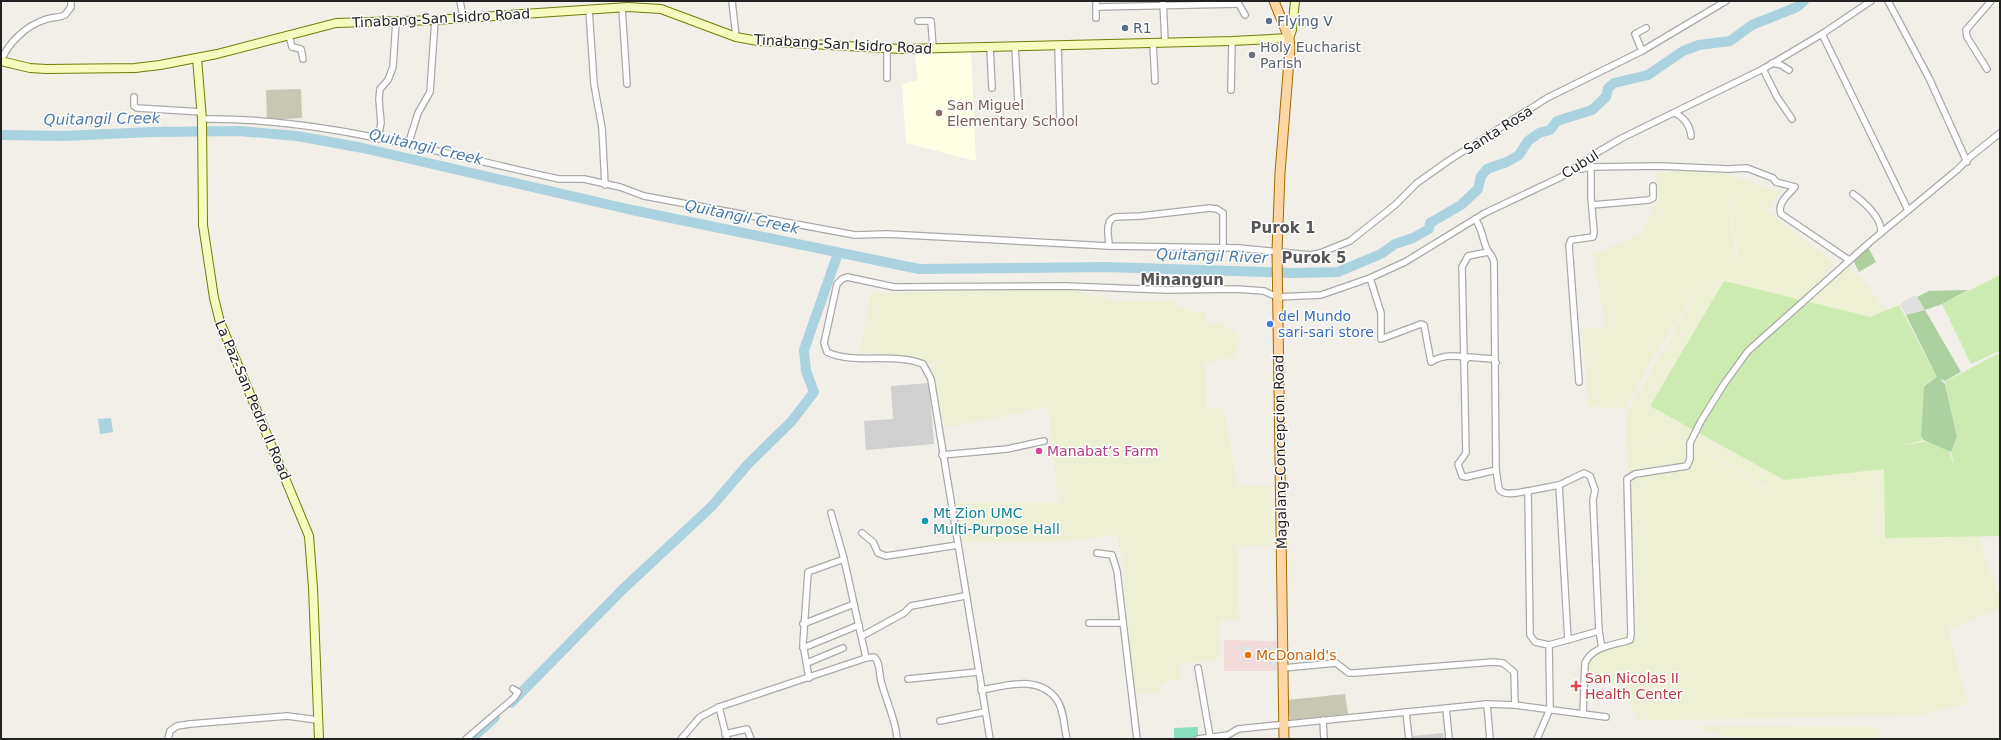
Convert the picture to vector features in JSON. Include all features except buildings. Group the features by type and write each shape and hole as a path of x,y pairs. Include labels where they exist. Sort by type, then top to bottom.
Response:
{"main road":[{"name":"Magalang-Concepcion Road","path":"1274,1 1289,38 1277,251 1284,739"}],"street":[{"path":"1,61 8,46 29,27 46,19 65,15 71,7 70,1"},
{"path":"460,1 463,17"},
{"path":"732,1 736,37"},
{"path":"1289,38 1292,30 1295,1"},
{"name":"Santa Rosa","path":"134,97 134,106 137,108 202,118 263,121 378,139 559,178 584,179 605,185 620,187 644,196 848,234 1109,246 1223,248 1277,251 1310,255 1320,254 1350,241 1395,205 1417,183 1448,161 1547,98 1642,51 1726,1"},
{"name":"Cubul","path":"1277,294 1321,294 1370,278 1405,262 1475,219 1527,192 1561,177 1622,138 1762,69 1822,34 1871,1"},
{"path":"1888,1 1929,78 1967,162"},
{"path":"1987,69 1967,37 1966,30 1991,1"},
{"path":"1096,18 1096,4 1238,2 1245,14"},
{"path":"1163,3 1166,42"},
{"name":"Tinabang-San Isidro Road","path":"1,61 30,68 112,69 160,65 197,58 336,23 435,20 463,17 622,8 641,4 671,12 736,37 758,41 887,48 1153,43 1289,38"},
{"path":"622,8 627,84"},
{"path":"590,10 594,84 602,128 605,185"},
{"path":"408,145 418,113 430,92 435,20"},
{"path":"378,139 381,122 379,98 380,88 388,80 394,67 396,21"},
{"path":"918,21 931,21 933,48"},
{"path":"1642,51 1635,34 1646,28"},
{"path":"1822,34 1908,210"},
{"path":"289,35 292,47 301,49 303,59"},
{"path":"1231,90 1232,41"},
{"path":"1153,43 1155,81"},
{"path":"1058,45 1060,120"},
{"path":"1015,46 1018,102"},
{"path":"990,47 992,88"},
{"path":"887,48 887,78"},
{"name":"La Paz-San Pedro II Road","path":"197,58 202,118 204,234 218,314 309,536 313,588 319,739"},
{"path":"1772,63 1781,65 1789,70"},
{"path":"1762,69 1777,97 1792,119"},
{"path":"1674,113 1680,115 1684,120 1691,136"},
{"path":"1583,714 1585,663 1592,652 1630,640 1627,479 1635,474 1687,466 1690,459 1690,443 1701,421 1724,384 1748,351 1881,232 2000,133"},
{"path":"1580,164 1582,169 1591,167 1660,166 1728,170 1747,168 1773,178 1776,182 1795,187 1780,204 1779,210 1781,214 1849,260"},
{"path":"1579,382 1569,244 1571,240 1593,237 1591,167"},
{"path":"1592,205 1648,200 1653,198 1653,186"},
{"path":"1853,194 1873,214 1882,227 1881,232"},
{"path":"1109,246 1108,224 1111,218 1210,208 1218,209 1223,213 1223,248"},
{"path":"1475,219 1482,231 1488,252 1493,256 1495,267 1496,470 1500,492 1508,494 1559,485 1584,473 1590,476 1595,490 1593,500 1599,631 1602,648"},
{"path":"1488,252 1468,256 1462,267 1466,453 1458,464 1462,476 1470,477 1496,470"},
{"path":"990,739 984,712 931,379 923,364 912,359 863,358 827,352 824,344 837,284 842,279 847,277 894,287 1065,286 1168,290 1248,289 1277,294"},
{"path":"1370,278 1381,313 1381,339 1421,324 1424,325 1431,362 1437,358 1452,355 1464,360"},
{"path":"1464,360 1468,357 1493,359 1496,363"},
{"path":"942,455 1007,449 1044,441"},
{"path":"1559,485 1568,640"},
{"path":"1528,491 1530,632 1535,642 1549,644 1599,631"},
{"path":"831,513 844,560 866,658"},
{"path":"862,533 873,542 878,553 886,556 958,545"},
{"path":"1097,553 1113,556 1117,573 1137,739"},
{"path":"809,678 808,663 803,648 803,624 808,572 844,560"},
{"path":"862,636 904,613 911,606 965,596"},
{"path":"803,624 854,604"},
{"path":"1089,623 1123,623"},
{"path":"803,648 859,625"},
{"path":"1537,739 1550,709 1549,644"},
{"path":"808,663 843,648"},
{"path":"681,739 700,717 719,707 866,658 874,657 878,661 881,680 897,730 897,739"},
{"path":"1283,668 1336,663 1349,673 1355,673 1493,662 1503,663 1514,672 1515,706"},
{"path":"1198,668 1210,737"},
{"path":"908,679 978,672"},
{"path":"981,690 1026,682 1045,690 1058,700 1067,739"},
{"path":"466,739 514,698 518,692 513,689"},
{"path":"1198,739 1228,737 1238,729 1487,704 1550,709 1606,717"},
{"path":"1487,704 1490,739"},
{"path":"719,707 726,736 747,729 751,739"},
{"path":"1446,708 1449,739"},
{"path":"940,721 984,712"},
{"path":"1406,712 1409,739"},
{"path":"168,739 170,731 177,726 184,725 288,716 318,720"},
{"path":"1323,720 1324,739"}],"shaded area":[{"name":"San Miguel Elementary School","path":"971,52 976,161 906,143 902,84 918,80 915,55"},
{"path":"301,89 302,118 267,120 266,90"},
{"path":"1723,169 1724,174 1781,192 1767,210 1834,263 1814,288 1845,263 1868,286 1937,377 1949,476 1839,488 1958,476 2000,599 2000,609 1948,629 1968,704 1918,715 1638,721 1619,687 1591,678 1585,663 1638,623 1627,448 1674,431 1773,494 1776,493 1674,430 1626,448 1626,414 1706,278 1653,357 1624,409 1588,406 1582,327 1605,330 1594,254 1643,233 1658,197 1655,173","holes":["1727,197 1728,197 1739,259 1737,260"]},
{"path":"1070,289 1116,301 1171,301 1191,312 1206,312 1206,324 1222,323 1235,333 1240,340 1234,357 1205,363 1207,408 1224,409 1238,486 1272,485 1273,546 1238,546 1239,620 1219,620 1220,659 1179,664 1181,679 1161,683 1163,692 1134,695 1122,560 1117,535 1053,542 961,542 956,503 1058,503 1048,407 945,428 930,363 860,350 871,293"},
{"path":"1915,295 1925,310 1906,315 1900,304"},
{"path":"929,383 934,444 866,450 864,421 893,419 891,386"},
{"path":"1224,640 1277,641 1277,671 1224,671"},
{"path":"1235,646 1252,646 1252,650 1235,650"},
{"path":"1270,647 1276,647 1276,666 1270,666"},
{"path":"1345,694 1348,714 1290,720 1287,700"},
{"path":"1695,726 1880,727 1881,739 1736,739"},
{"path":"1443,733 1444,739 1413,739 1413,736"}],"green space":[{"path":"1867,245 1876,262 1859,272 1852,258"},
{"path":"2000,275 2000,351 1971,364 1942,304"},
{"path":"1724,281 1870,317 1899,305 1937,377 1922,386 1924,386 1921,436 1924,440 1896,447 1944,438 1955,468 1951,452 1957,437 1945,382 1997,354 2000,355 2000,536 1885,538 1884,469 1784,480 1650,406"},
{"path":"1968,290 1942,304 1925,310 1917,297 1929,291"},
{"path":"1925,310 1961,372 1945,381 1940,379 1945,384 1957,437 1951,452 1924,440 1921,436 1924,386 1937,377 1906,315"},
{"path":"1198,727 1198,738 1174,739 1174,728"}],"water":[{"path":"111,418 113,432 100,434 98,419"}],"pier":[{"path":"1271,262 1282,262 1282,291 1271,291"}],"waterway":[{"name":"Quitangil River","path":"1,135 65,136 151,132 239,131 297,136 363,148 632,210 919,269 1105,267 1292,273 1338,272 1381,254 1395,244 1413,238 1429,229 1430,223 1461,205 1478,189 1481,176 1487,169 1507,162 1519,155 1528,141 1539,133 1550,130 1557,121 1592,110 1606,97 1608,88 1614,83 1648,75 1683,51 1699,45 1730,41 1752,25 1797,7 1804,1"},
{"path":"511,703 622,590 712,506 749,463 791,422 814,392 806,371 804,350 838,253"},
{"path":"471,739 495,717"}],"place":[{"name":"Flying V","path":"1269,21"},
{"name":"R1","path":"1125,28"},
{"name":"Holy Eucharist Parish","path":"1252,55"},
{"name":"San Miguel Elementary School","path":"939,113"},
{"name":"del Mundo sari-sari store","path":"1270,324"},
{"name":"Manabat’s Farm","path":"1039,451"},
{"name":"Mt Zion UMC Multi-Purpose Hall","path":"925,521"},
{"name":"McDonald's","path":"1248,655"},
{"name":"San Nicolas II Health Center","path":"1576,686"}],"district":[{"name":"Purok 1","path":"1283,228"},
{"name":"Purok 5","path":"1314,258"},
{"name":"Minangun","path":"1182,280"}],"water label":[{"name":"Quitangil Creek","path":"102,119"},
{"name":"Quitangil Creek","path":"426,147"},
{"name":"Quitangil Creek","path":"742,217"}]}
